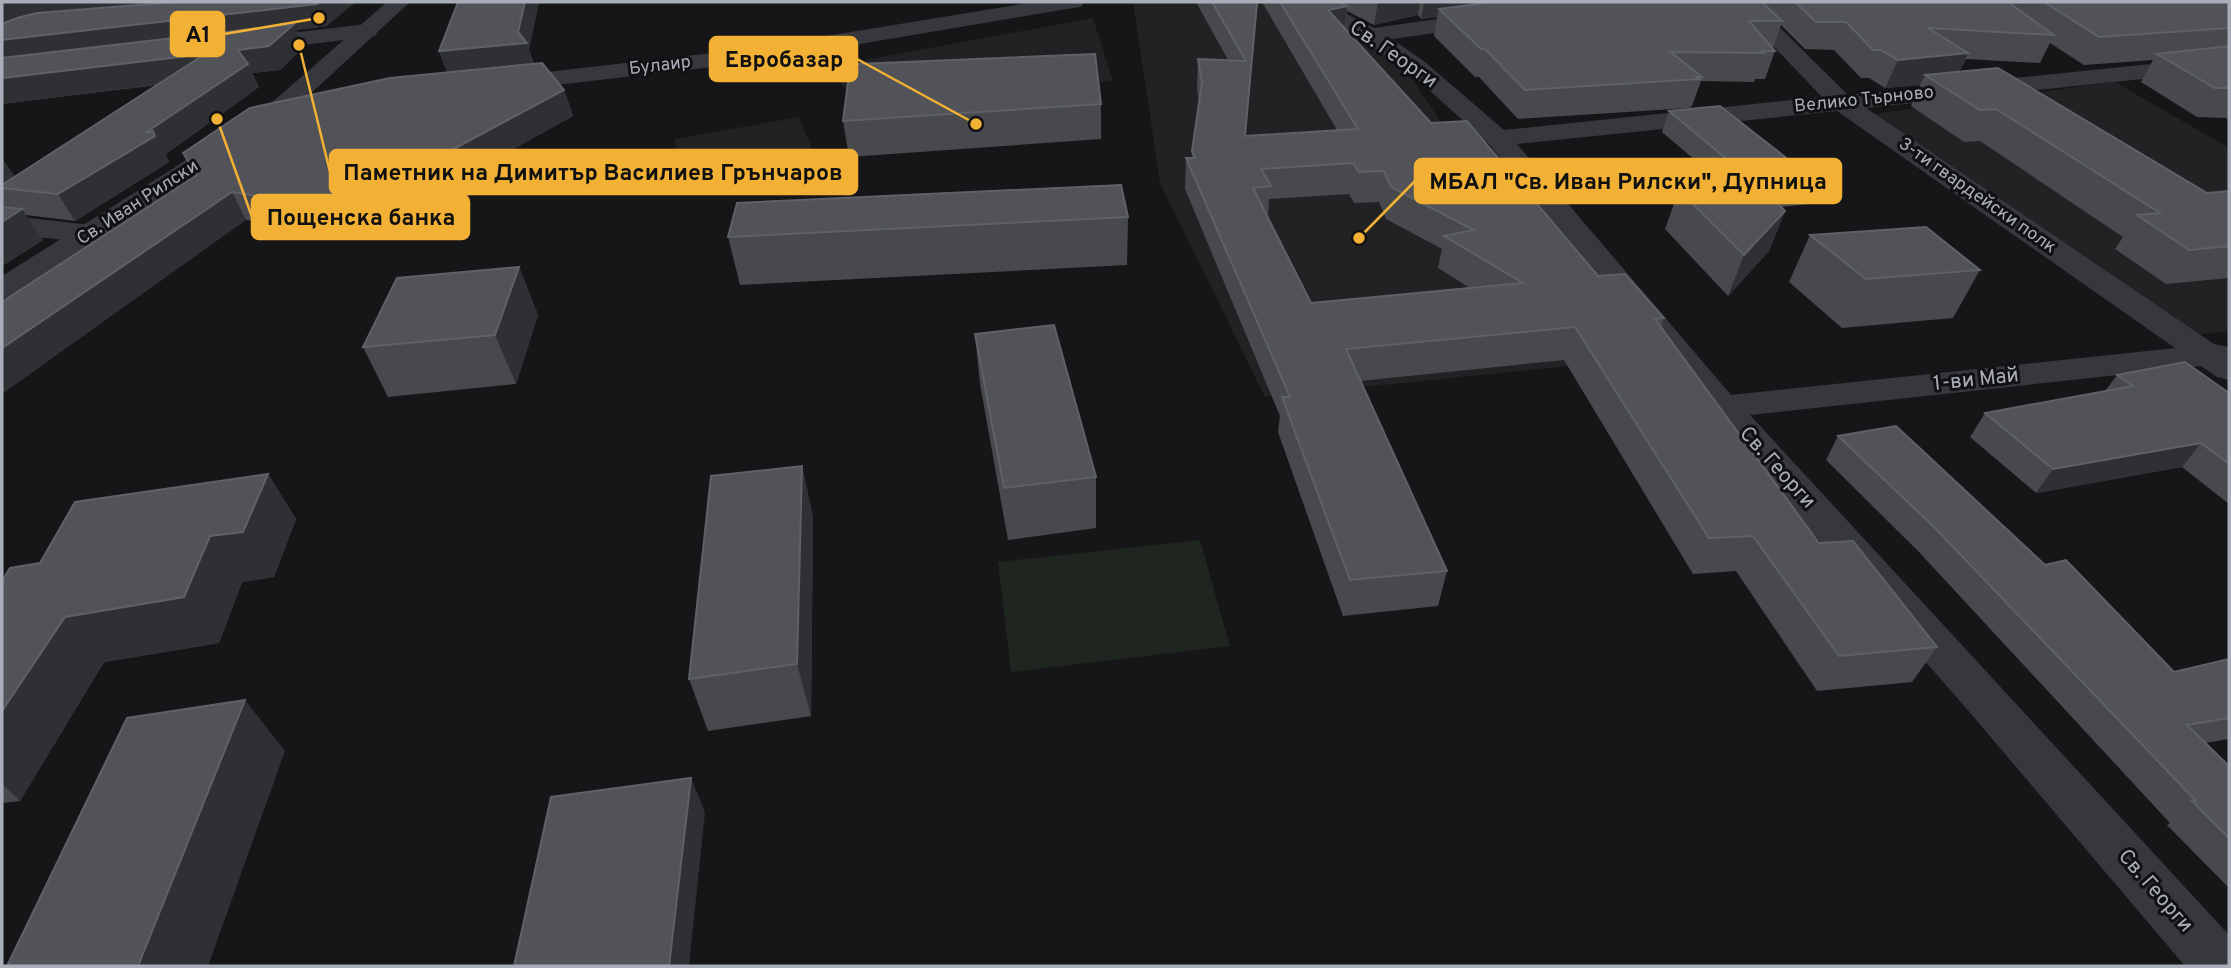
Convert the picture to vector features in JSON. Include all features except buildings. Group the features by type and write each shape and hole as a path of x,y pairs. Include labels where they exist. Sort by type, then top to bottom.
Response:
{"street":[{"name":"Св. Иван Рилски","path":"2,290 187,172 285,104 399,2"},
{"name":"Булаир","path":"475,86 747,56 1073,2"},
{"name":"Св. Георги","path":"1308,2 1371,35 1417,68 1498,138 1722,407 1991,705 2221,966"},
{"name":"3-ти гвардейски полк","path":"1742,2 1842,102 2222,359"},
{"path":"1371,35 1503,17"},
{"path":"218,49 367,32"},
{"path":"2058,62 2079,78"},
{"name":"Велико Търново","path":"1498,138 2229,62"},
{"path":"285,104 324,100"},
{"path":"2,224 91,234"},
{"name":"1-ви Май","path":"1722,407 2222,359"}],"shaded area":[{"path":"1133,2 1278,2 1356,34 1405,69 1461,151 1668,356 1265,397 1160,183"},
{"path":"1093,18 1113,81 847,93 832,66"},
{"path":"2115,82 2229,148 2229,331 2197,335 1873,114"},
{"path":"799,117 823,176 725,195 717,175 597,195 595,173 676,159 675,139"},
{"path":"1200,540 1230,646 1011,672 998,562"}],"place":[{"name":"A1","path":"319,18"},
{"name":"Паметник на Димитър Василиев Грънчаров","path":"299,45"},
{"name":"Пощенска банка","path":"217,119"},
{"name":"Евробазар","path":"976,124"},
{"name":"МБАЛ \"Св. Иван Рилски\", Дупница","path":"1359,238"}]}
